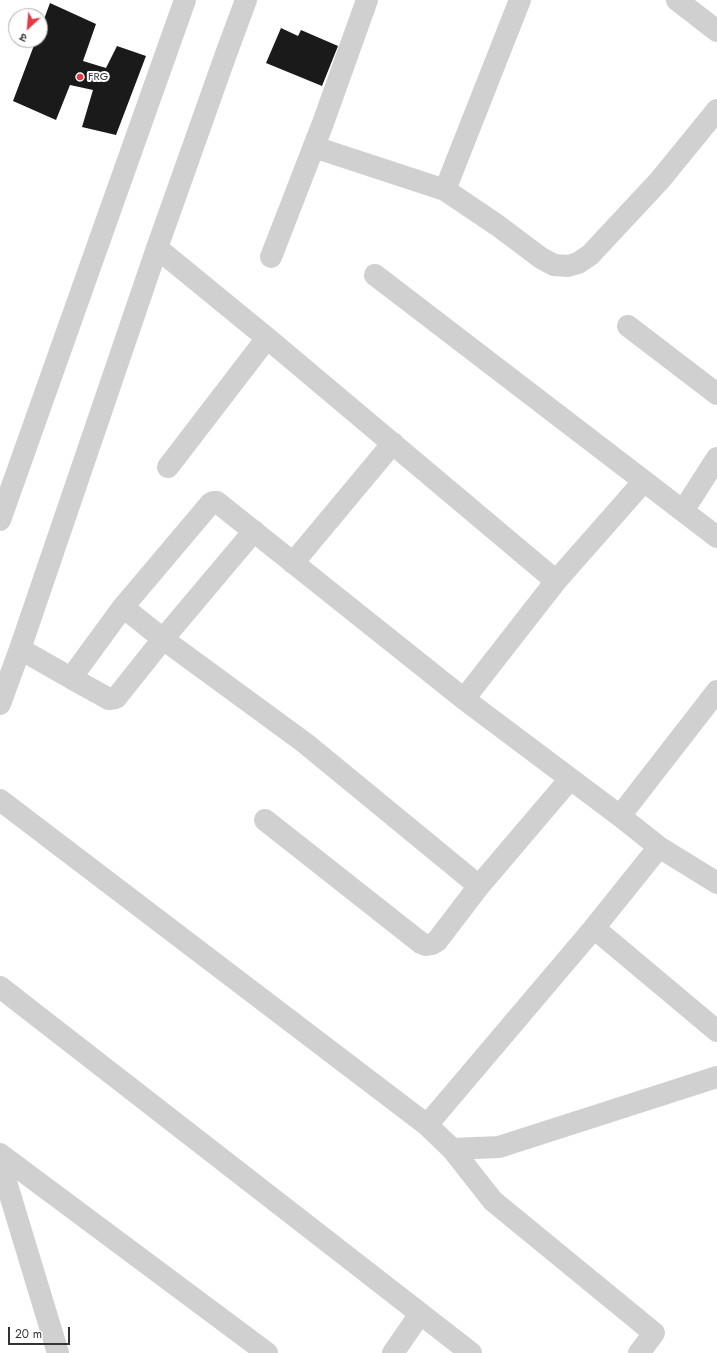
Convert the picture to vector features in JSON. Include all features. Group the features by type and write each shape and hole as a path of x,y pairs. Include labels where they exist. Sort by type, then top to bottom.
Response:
{"street":[{"path":"0,520 185,0"},
{"path":"0,704 158,248 246,0"},
{"path":"271,257 314,146 367,0"},
{"path":"444,190 520,0"},
{"path":"677,0 717,31"},
{"path":"314,146 444,190 497,224 541,258 554,265 568,266 578,263 590,255 660,180 717,110"},
{"path":"158,248 393,443 556,581"},
{"path":"375,275 717,537"},
{"path":"628,326 717,394"},
{"path":"168,467 267,338"},
{"path":"293,563 393,443"},
{"path":"683,511 717,458"},
{"path":"464,699 556,581 644,481"},
{"path":"71,678 123,607 210,504 213,502 221,504 464,699 659,847 717,883"},
{"path":"20,649 113,700 118,696 163,639 254,531"},
{"path":"123,607 163,639 304,742 479,886"},
{"path":"620,816 717,690"},
{"path":"265,820 421,943 426,945 437,941 479,886 570,779"},
{"path":"0,800 427,1125 452,1149 493,1201 654,1333 639,1353"},
{"path":"427,1125 594,928 659,847"},
{"path":"594,928 717,1031"},
{"path":"0,987 471,1353"},
{"path":"452,1149 499,1147 712,1084"},
{"path":"0,1154 267,1353"},
{"path":"0,1162 58,1353"},
{"path":"392,1353 420,1314"}],"building":[{"name":"FRG","path":"50,3 96,24 83,61 106,68 117,46 146,56 116,135 82,127 93,90 70,85 56,120 13,101 33,48 48,48 48,8"},
{"path":"281,28 298,36 301,30 338,46 322,86 266,63"}],"place":[{"name":"FRG","path":"80,77"}]}
